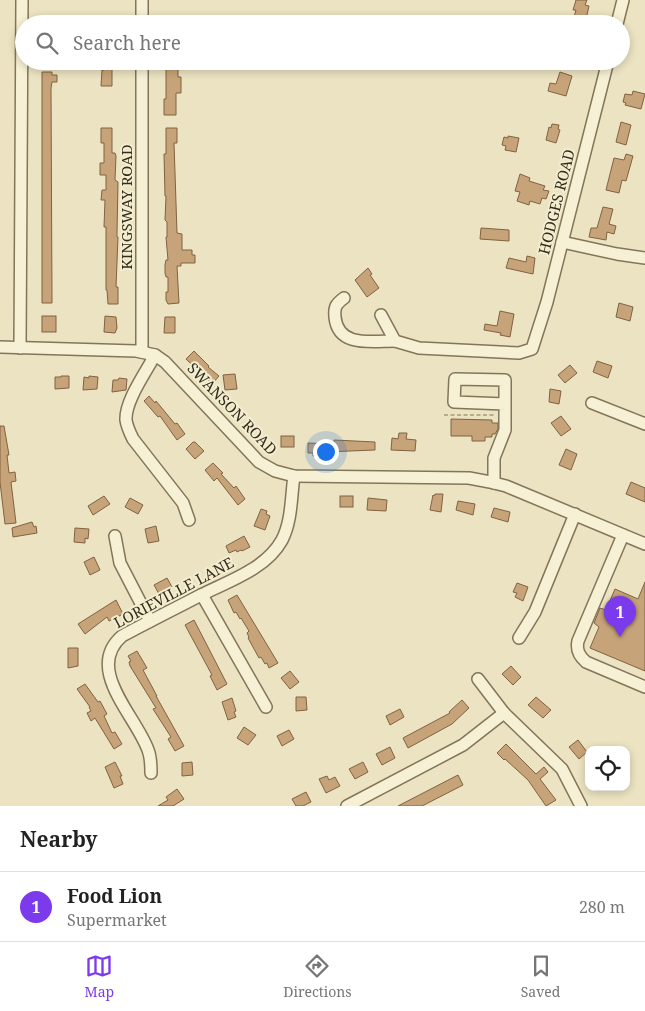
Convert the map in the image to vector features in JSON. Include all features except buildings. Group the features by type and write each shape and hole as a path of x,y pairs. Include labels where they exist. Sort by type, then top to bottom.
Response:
{"street":[{"path":"22,0 22,15"},
{"path":"142,0 142,15"},
{"path":"619,15 623,0"},
{"path":"20,348 22,70"},
{"name":"KINGSWAY ROAD","path":"142,70 142,352"},
{"name":"HODGES ROAD","path":"395,341 419,348 452,350 519,353 532,348 547,302 606,70"},
{"path":"562,242 616,254 645,258"},
{"path":"344,298 334,308 336,326 344,336 356,340 395,341 381,315"},
{"name":"SWANSON ROAD","path":"0,347 142,352 156,355 166,362 259,462 275,471 294,476 462,478 494,483 575,514 645,544"},
{"path":"156,355 131,401 126,415 128,427 133,439 182,503 189,520"},
{"path":"494,483 494,458 505,430 505,410 505,380 455,379 454,402 505,410"},
{"path":"592,402 645,424"},
{"name":"LORIEVILLE LANE","path":"151,772 149,752 111,682 107,664 108,656 122,636 257,566 275,550 282,540 289,522 294,476"},
{"path":"519,638 535,612 575,514"},
{"path":"623,535 578,641 577,650 586,662 645,687"},
{"path":"115,536 120,563 150,621"},
{"path":"202,595 266,707"},
{"path":"478,678 504,713 562,770 581,806"},
{"path":"347,806 463,745 504,713"}],"path":[{"path":"444,414 505,410"}],"place":[{"name":"Food Lion","path":"620,637"}]}
